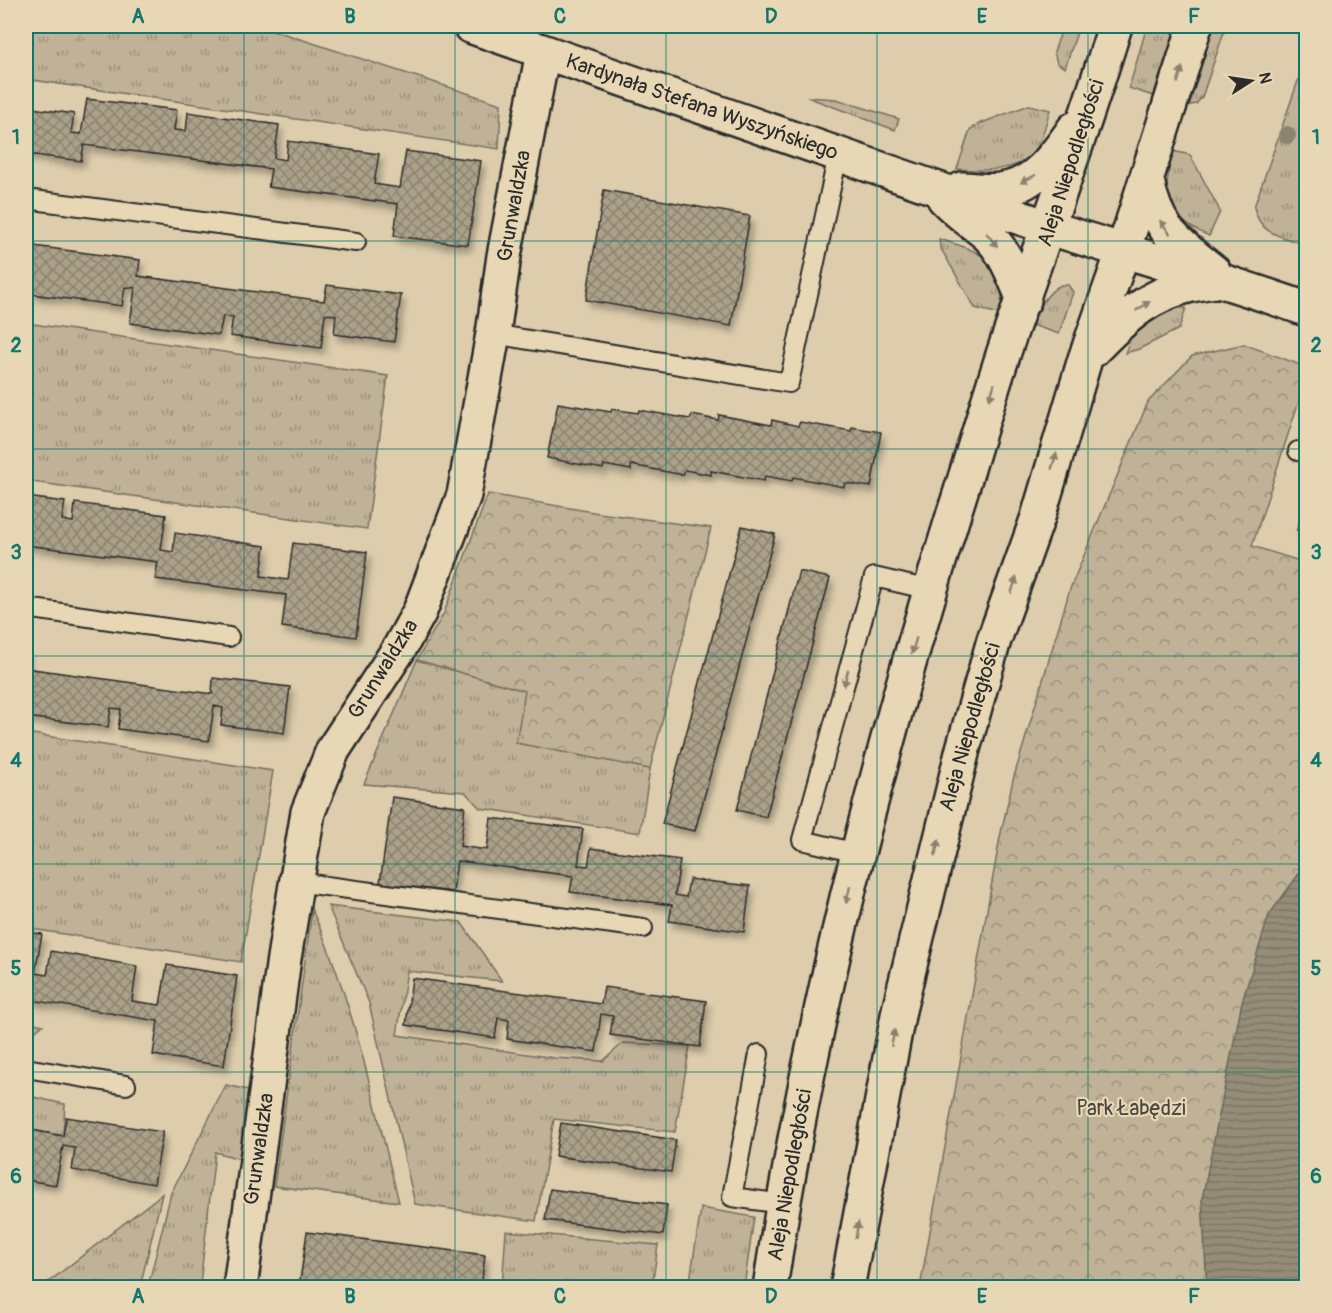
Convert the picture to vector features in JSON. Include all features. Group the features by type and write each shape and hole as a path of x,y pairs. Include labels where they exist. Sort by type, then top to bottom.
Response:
{"street":[{"name":"Kardynała Stefana Wyszyńskiego","path":"470,26 1050,228 1124,252 1224,280 1306,309"},
{"name":"Aleja Niepodległości","path":"770,1287 805,1088 857,853 930,590 1010,336 1050,228 1115,26"},
{"name":"Aleja Niepodległości","path":"847,1287 880,1100 940,837 994,640 1038,517 1085,359 1124,252 1195,26"},
{"name":"Grunwaldzka","path":"240,1287 296,882 308,812 322,772 347,727 401,645 420,610 447,544 469,478 504,256 543,52"},
{"name":"Kardynała Stefana Wyszyńskiego","path":"933,187 1000,190 1032,179 1053,157 1092,103"},
{"path":"1147,181 1152,206 1163,228 1224,280"},
{"path":"933,187 965,220 985,232 1001,251 1024,300"},
{"name":"Kardynała Stefana Wyszyńskiego","path":"1085,359 1122,320 1158,296 1185,284 1224,280"}],"lane":[{"path":"493,334 789,383 838,154"},
{"path":"26,200 356,242"},
{"path":"857,853 802,840 874,576 930,590"},
{"path":"26,608 229,637"},
{"path":"296,882 643,928"},
{"path":"759,1054 732,1197 783,1204"},
{"path":"26,1068 126,1085"}],"green space":[{"path":"26,26 260,26 501,104 499,149 26,79"},
{"path":"1063,26 1079,26 1065,68 1057,63 1054,52"},
{"path":"1147,26 1177,26 1153,96 1129,88"},
{"path":"1216,26 1226,26 1202,97 1196,104 1186,106 1208,39"},
{"path":"1306,58 1306,245 1273,234 1261,224 1254,207"},
{"path":"807,97 836,99 899,119 895,130"},
{"path":"1029,105 1050,110 1040,142 1032,155 1013,166 990,170 957,169 970,130 979,124"},
{"path":"1173,151 1190,155 1218,207 1220,212 1209,236 1182,220 1169,203 1167,181"},
{"path":"939,239 980,254 996,270 1002,296 1000,314 975,308 940,247"},
{"path":"1061,285 1068,285 1073,292 1059,334 1032,325 1047,297"},
{"path":"1166,307 1186,308 1179,329 1139,349 1125,353 1134,330"},
{"path":"26,323 388,376 367,529 26,481"},
{"name":"Park Łabędzi","path":"1244,344 1306,367 1306,379 1252,546 1306,563 1306,1287 920,1288 1000,837 1013,780 1070,589 1148,402 1192,356"},
{"path":"488,494 599,513 711,528 650,769 516,743 525,691 417,660 444,613"},
{"path":"417,660 526,691 516,743 650,769 640,833 480,808 465,792 364,784"},
{"path":"26,733 273,771 241,962 26,928"},
{"path":"328,906 461,922 502,981 407,971 397,1035 555,1058 603,1061 623,1043 690,1046 675,1132 554,1119 536,1221 415,1204 369,1003"},
{"path":"312,910 327,945 351,1017 399,1202 274,1186"},
{"path":"26,1018 29,1022 43,1025 26,1039"},
{"path":"226,1085 248,1090 240,1159 215,1152 200,1284 222,1287 148,1287 171,1193"},
{"path":"26,1089 33,1097 65,1104 63,1136 26,1129"},
{"path":"162,1194 140,1287 42,1287"},
{"path":"701,1208 754,1217 744,1287 689,1287"},
{"path":"506,1231 658,1245 652,1287 502,1287"}],"shaded area":[{"path":"1306,864 1306,1287 1207,1287 1202,1199 1242,1002 1269,915"}],"building":[{"path":"87,99 177,110 174,130 186,131 188,112 279,125 274,158 286,160 288,141 379,154 374,184 400,188 406,151 481,161 468,245 394,236 398,204 268,187 271,169 84,145 81,161 26,154 26,107 74,114 71,133 81,134"},
{"path":"604,190 750,216 731,326 586,300"},
{"path":"26,245 140,260 138,276 324,301 327,285 401,295 394,342 334,334 336,315 325,314 321,348 230,336 233,317 223,316 219,335 130,323 135,288 125,287 122,306 31,294 35,263 26,261"},
{"path":"558,403 611,412 612,409 638,413 639,410 690,419 692,415 718,420 719,415 771,425 772,420 798,426 800,422 851,431 852,427 881,432 871,487 845,483 844,487 793,477 792,481 765,476 764,481 711,471 711,475 685,470 683,475 631,465 631,470 604,465 603,469 547,458"},
{"path":"26,497 65,502 62,520 73,522 75,503 166,515 161,550 173,552 175,533 265,546 261,576 288,580 293,543 367,552 356,637 282,627 286,595 155,579 158,562 26,545"},
{"path":"1306,500 1306,532 1297,530"},
{"path":"742,526 775,534 695,831 662,824"},
{"path":"799,571 830,578 766,817 737,810"},
{"path":"26,668 212,694 213,678 290,687 284,733 221,725 223,708 214,706 209,741 118,729 121,709 111,708 108,727 26,717"},
{"path":"392,797 465,807 460,846 487,850 491,818 583,829 578,865 588,866 591,848 680,860 675,895 686,897 689,879 750,886 744,932 669,921 672,905 570,892 573,876 457,861 453,892 380,883"},
{"path":"26,932 42,934 35,973 47,975 51,951 137,966 132,1001 160,1005 167,965 237,976 224,1066 153,1055 158,1021 30,1000 33,984 26,983"},
{"path":"412,978 601,1004 604,987 706,1001 700,1047 610,1035 613,1016 601,1014 596,1052 507,1039 509,1020 498,1018 495,1038 406,1025"},
{"path":"66,1117 163,1132 154,1184 72,1170 75,1148 63,1146 56,1185 26,1180 26,1129 63,1136"},
{"path":"561,1123 676,1140 671,1172 555,1156"},
{"path":"550,1189 667,1205 663,1235 545,1220"},
{"path":"307,1232 485,1255 481,1288 299,1288"}]}
